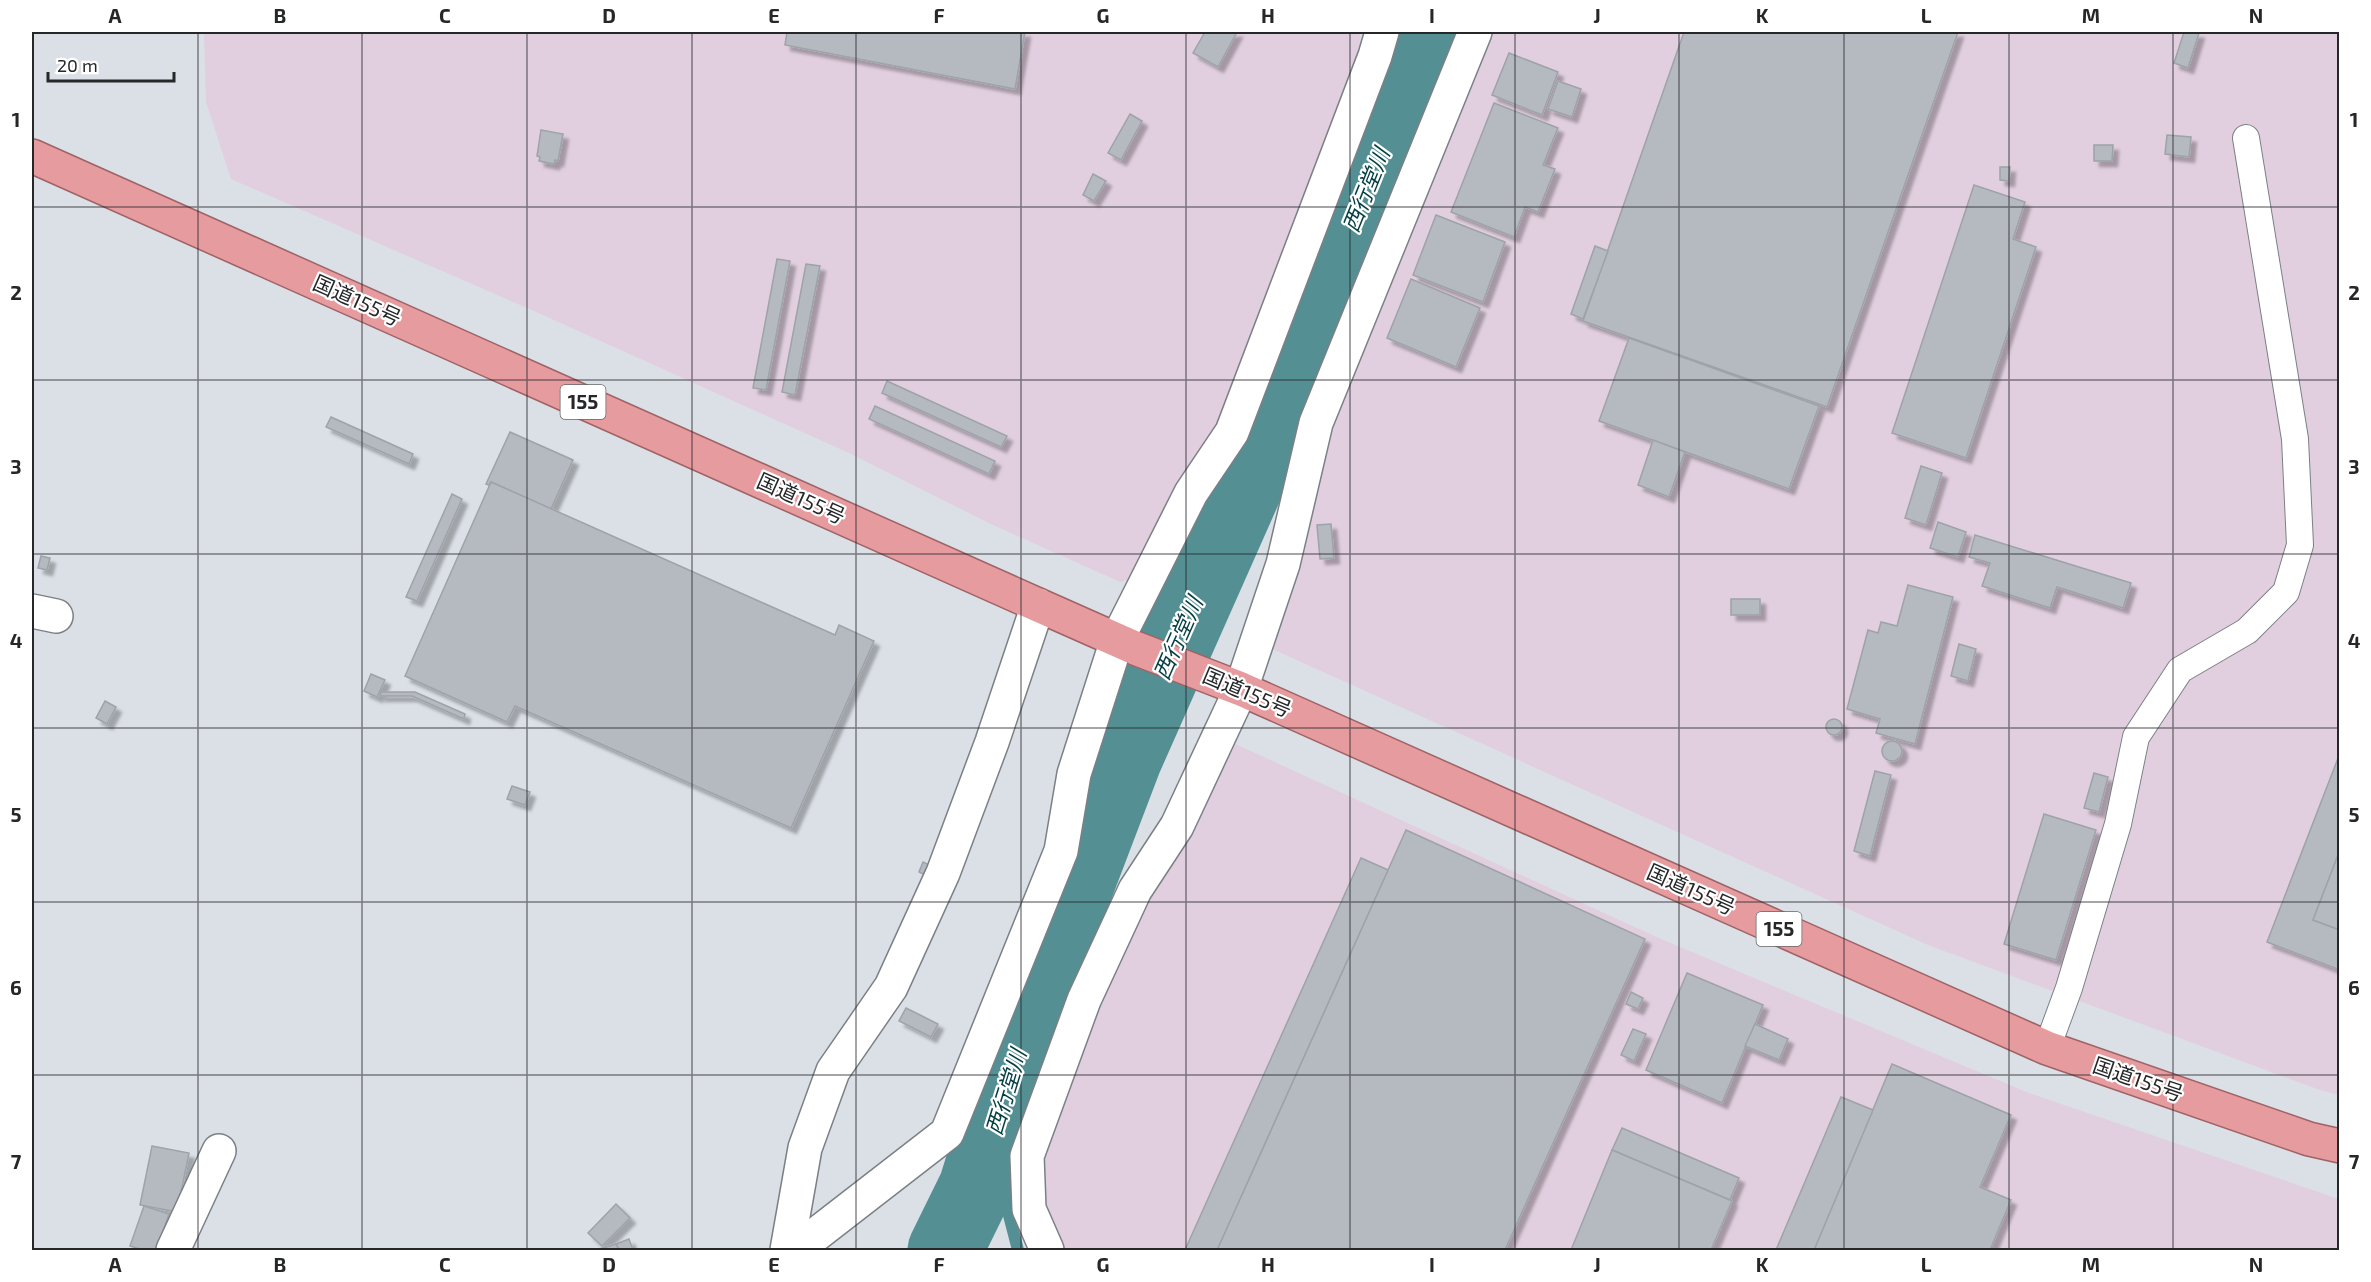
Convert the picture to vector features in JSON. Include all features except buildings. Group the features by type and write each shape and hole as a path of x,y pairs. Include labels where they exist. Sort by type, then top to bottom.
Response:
{"highway":[{"name":"国道155号","path":"32,156 1126,644 1235,686 2047,1048 2309,1139 2340,1146"}],"street":[{"path":"796,1251 947,1132 1061,851 1074,774 1126,644 1191,493 1232,432 1375,56 1382,32"},
{"path":"1047,1251 1029,1209 1027,1156 1084,1000 1135,890 1177,826 1235,686 1283,564 1317,423 1475,32"},
{"path":"788,1251 805,1148 833,1071 891,987 943,873 992,742 1038,605"},
{"path":"173,1251 219,1151"}],"lane":[{"path":"2047,1048 2069,988 2118,824 2136,737 2180,670 2247,631 2286,592 2300,545 2295,439 2246,138"}],"shaded area":[{"path":"204,32 1360,32 1361,58 1246,357 1204,450 1127,580 1120,582 993,525 849,453 543,315 231,179 206,102"},
{"path":"1482,32 2339,32 2339,1095 2320,1090 1928,945 1270,648 1315,451"},
{"path":"1231,742 1661,939 2029,1093 2339,1199 2339,1250 1059,1250 1041,1210 1036,1153 1090,1001"}],"waterway":[{"name":"西行堂川","path":"945,1250 976,1187 1042,976 1125,758 1262,449 1321,298 1399,114 1429,32"},
{"path":"990,1142 1018,1250"}]}
